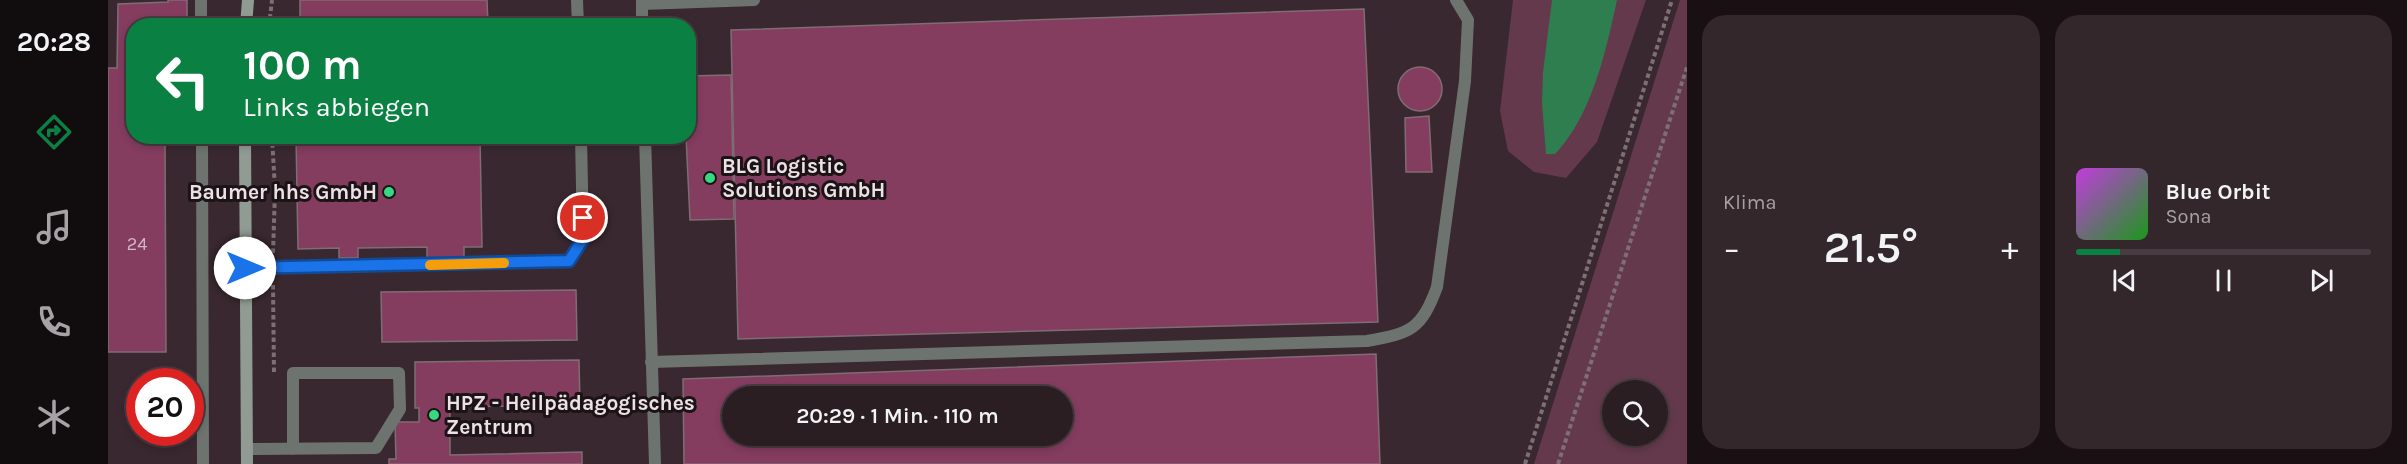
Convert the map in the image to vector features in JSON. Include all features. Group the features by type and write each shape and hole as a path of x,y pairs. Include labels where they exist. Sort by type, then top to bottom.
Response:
{"main road":[{"path":"247,18 248,0"},
{"path":"245,144 247,464"}],"lane":[{"path":"201,0 201,18"},
{"path":"577,0 578,18"},
{"path":"642,18 642,2 754,0"},
{"path":"651,362 1367,341 1411,330 1428,312 1437,287 1464,92 1468,21 1456,0"},
{"path":"202,144 203,464"},
{"path":"245,268 569,261 583,239 581,144"},
{"path":"645,144 655,464"},
{"path":"247,449 293,449 376,448 400,409 399,373 293,373 293,449"}],"path":[{"path":"270,18 272,0"},
{"path":"1525,464 1672,0"},
{"path":"1558,464 1687,67"},
{"path":"272,144 275,190 272,268 274,381"}],"shaded area":[{"path":"1513,0 1646,0 1597,142 1566,178 1534,172 1508,151 1500,111"},
{"path":"1552,0 1617,0 1608,40 1588,102 1568,138 1555,154 1546,154 1542,103 1543,72"},
{"path":"1680,0 1687,0 1687,464 1534,464"}],"building":[{"path":"168,0 187,0 187,18 126,18 126,144 165,144 166,352 108,352 108,68 117,68 118,4 168,2"},
{"path":"300,0 487,0 488,18 300,18"},
{"path":"1364,9 1378,322 738,339 731,30"},
{"path":"1420,67 1435,74 1442,89 1435,104 1420,111 1405,104 1398,89 1405,74"},
{"name":"BLG Logistic Solutions GmbH","path":"731,75 734,219 690,220 686,144 696,144 696,76"},
{"path":"1429,116 1432,172 1406,172 1405,118"},
{"name":"Baumer hhs GmbH","path":"296,144 480,144 482,247 464,247 464,257 427,258 427,247 358,248 358,258 339,258 339,248 298,249"},
{"path":"576,290 577,340 382,342 381,292"},
{"path":"1376,354 1380,464 684,464 683,379"},
{"name":"HPZ - Heilpädagogisches Zentrum","path":"579,360 580,405 450,407 450,455 582,452 582,464 389,464 389,459 396,459 395,422 419,422 419,408 415,408 415,362"}],"slow traffic":[{"path":"430,265 504,263"}],"place":[{"name":"BLG Logistic Solutions GmbH","path":"710,178"},
{"name":"Baumer hhs GmbH","path":"389,192"},
{"name":"HPZ - Heilpädagogisches Zentrum","path":"434,415"}],"route":[{"path":"245,268 569,261 583,239 583,218"}]}
